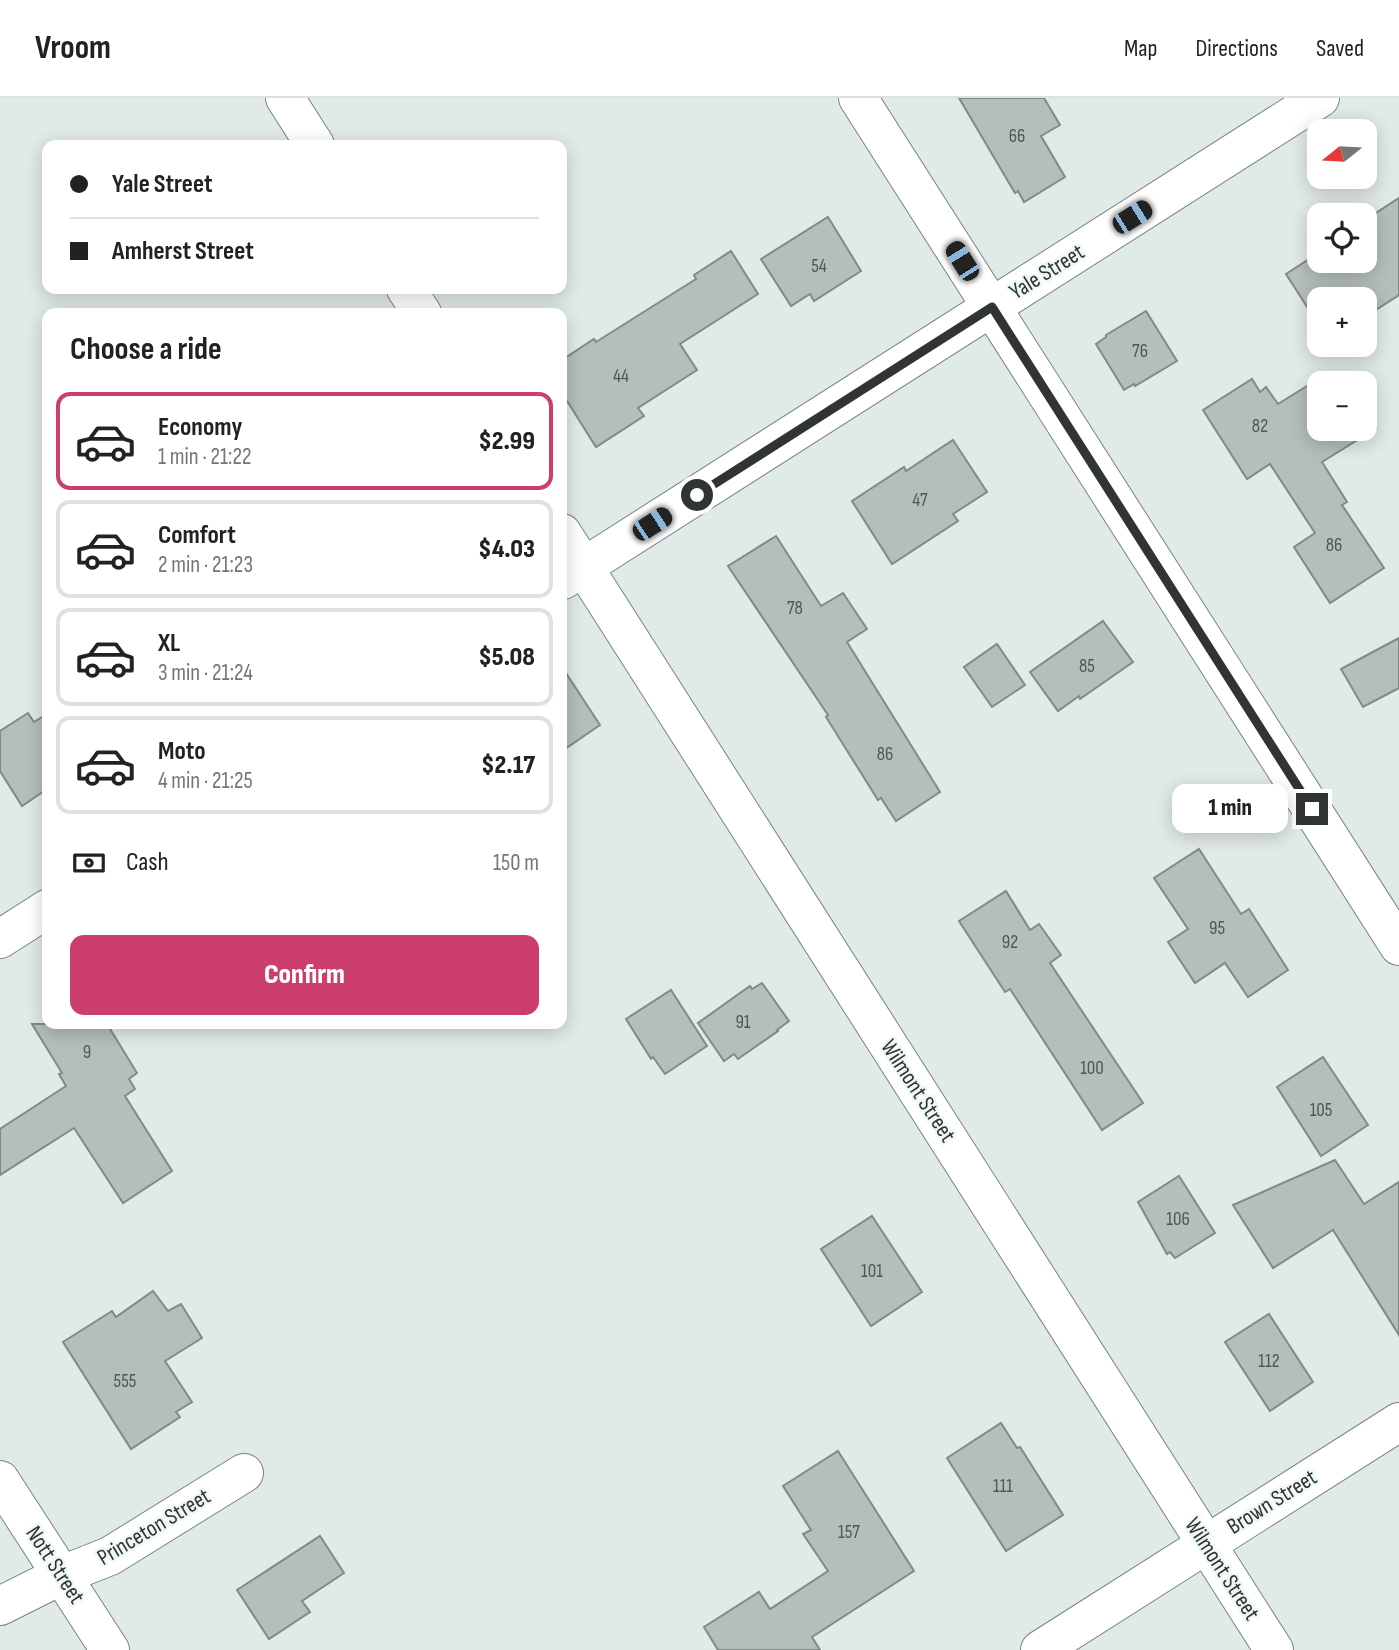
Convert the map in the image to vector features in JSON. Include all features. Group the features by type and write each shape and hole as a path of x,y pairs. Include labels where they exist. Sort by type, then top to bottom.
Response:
{"street":[{"path":"285,98 312,140"},
{"path":"858,98 1399,946"},
{"name":"Yale Street","path":"573,574 1320,98"},
{"name":"Wilmont Street","path":"567,552 573,574 1274,1650"},
{"path":"0,939 42,912"},
{"name":"Brown Street","path":"1040,1650 1399,1422"},
{"name":"Princeton Street","path":"0,1606 62,1575 122,1550 244,1473"},
{"name":"Nott Street","path":"0,1479 110,1650"}],"building":[{"path":"959,98 1044,98 1060,125 1041,136 1065,177 1024,202 1018,191 1015,193"},
{"path":"1399,198 1399,295 1377,309 1377,287 1307,287 1307,307 1286,274 1307,260 1307,273 1377,273 1377,212"},
{"path":"828,217 861,271 814,301 810,294 791,306 761,259"},
{"path":"731,251 758,294 680,344 697,370 638,408 644,416 596,447 567,401 567,357 594,339 596,342 696,279 694,275"},
{"path":"1146,311 1177,361 1124,390 1096,344"},
{"path":"1252,379 1260,392 1266,387 1278,404 1307,386 1307,441 1356,441 1322,462 1347,502 1342,505 1384,568 1330,603 1294,547 1315,533 1270,464 1247,479 1203,410"},
{"path":"953,440 987,492 953,514 958,521 892,564 852,501 904,467 906,471"},
{"path":"776,536 821,606 843,593 867,629 847,642 940,792 896,821 881,798 878,800 826,717 828,715 728,566"},
{"path":"1103,621 1133,662 1058,711 1030,672"},
{"path":"1399,638 1399,688 1363,707 1341,669"},
{"path":"997,644 1025,685 992,707 964,667"},
{"path":"567,675 600,725 567,748"},
{"path":"28,713 34,722 42,717 42,792 22,806 0,771 0,731"},
{"path":"1199,849 1241,914 1249,909 1288,970 1248,997 1225,963 1195,983 1168,942 1188,929 1154,878"},
{"path":"1006,891 1030,930 1039,924 1061,955 1050,963 1143,1103 1102,1130 1010,989 1005,992 959,921"},
{"path":"762,983 789,1021 738,1059 734,1054 724,1061 698,1023 750,986 752,989"},
{"path":"671,990 707,1046 665,1074 653,1057 651,1059 626,1019"},
{"path":"32,1024 42,1024 42,1029 110,1029 137,1073 129,1079 135,1089 125,1096 172,1171 123,1203 74,1128 0,1175 0,1129 66,1086 59,1074 62,1073"},
{"path":"1323,1057 1368,1125 1321,1156 1277,1087"},
{"path":"1335,1160 1364,1204 1399,1182 1399,1335 1333,1230 1273,1268 1233,1205"},
{"path":"1179,1176 1215,1233 1175,1258 1170,1252 1167,1254 1138,1202"},
{"path":"872,1216 922,1292 871,1326 821,1249"},
{"path":"153,1291 168,1311 181,1304 202,1338 165,1361 192,1402 176,1412 180,1417 131,1449 63,1342 112,1311 116,1317"},
{"path":"1269,1314 1313,1382 1270,1411 1225,1342"},
{"path":"1001,1423 1017,1448 1020,1447 1063,1515 1006,1551 947,1458"},
{"path":"838,1451 914,1571 812,1637 820,1650 718,1650 704,1627 759,1592 770,1609 828,1571 803,1534 811,1530 783,1486"},
{"path":"320,1536 344,1573 302,1601 310,1612 269,1639 237,1590"}],"route":[{"path":"697,495 992,307 1312,809"}]}
